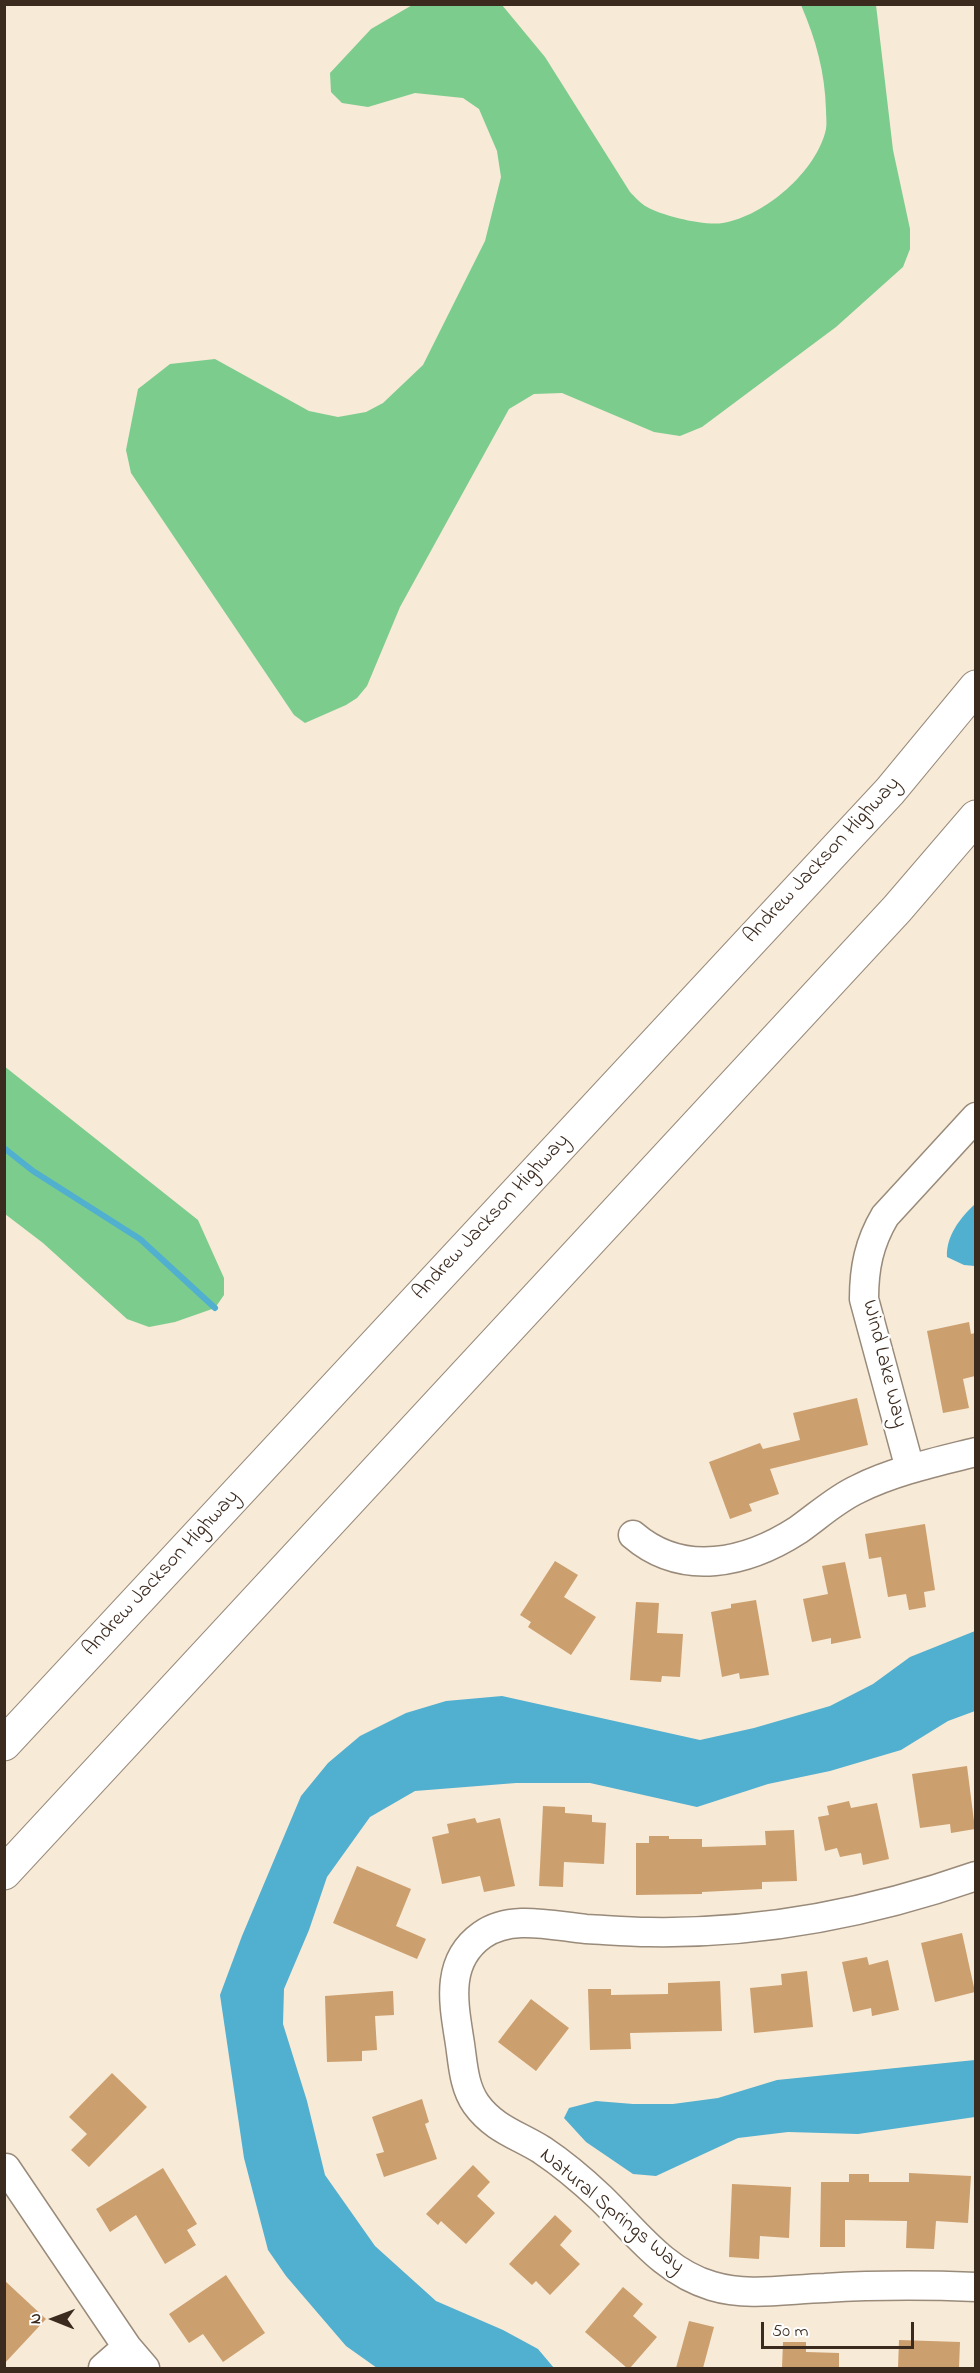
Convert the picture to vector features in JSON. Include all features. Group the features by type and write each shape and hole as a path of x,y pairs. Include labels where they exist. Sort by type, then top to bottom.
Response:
{"highway":[{"name":"Andrew Jackson Highway","path":"4,1744 890,791 975,687"},
{"path":"4,1873 897,909 975,817"}],"street":[{"name":"Wind Lake Way","path":"910,1469 864,1299 864,1276 868,1252 874,1233 885,1216 975,1117"},
{"path":"633,1535 646,1546 674,1559 695,1561 742,1556 781,1540 858,1488 910,1469 975,1452"},
{"name":"Natural Springs Way","path":"975,1876 869,1909 769,1926 714,1931 651,1932 597,1930 528,1923 511,1924 494,1928 481,1935 468,1947 460,1961 452,1995 467,2086 485,2116 498,2127 541,2150 576,2176 666,2264 680,2273 714,2287 750,2292 872,2286 975,2287"},
{"path":"6,2168 127,2347 145,2368"},
{"path":"103,2368 127,2347"}],"green space":[{"path":"414,4 502,5 545,57 630,192 645,206 663,214 684,220 715,224 739,219 772,201 801,175 821,145 826,129 824,82 815,44 801,5 876,5 893,150 910,229 910,249 903,267 836,327 702,427 680,436 654,432 562,393 534,394 509,409 400,607 367,686 357,698 346,705 305,723 294,715 131,473 126,450 138,389 170,364 215,359 309,411 338,417 366,412 383,403 423,365 485,241 501,177 497,151 479,109 463,98 415,93 368,107 342,103 331,92 330,73 371,29"},
{"path":"4,1066 198,1220 224,1278 224,1295 215,1308 175,1322 149,1327 127,1319 43,1243 5,1214"}],"water":[{"path":"975,1204 975,1266 964,1265 947,1257 947,1249 955,1228"},
{"path":"975,1631 975,1711 948,1721 901,1750 830,1771 768,1784 697,1807 590,1783 516,1783 415,1791 370,1817 327,1877 309,1930 284,1989 283,2024 307,2101 325,2175 375,2246 436,2301 503,2330 538,2349 554,2368 377,2368 346,2346 286,2276 268,2250 244,2158 220,1995 242,1936 301,1796 328,1763 360,1736 406,1713 446,1701 502,1696 700,1740 754,1728 830,1706 873,1684 910,1657"},
{"path":"975,2060 975,2117 858,2134 788,2132 738,2138 656,2176 633,2174 586,2142 564,2118 569,2108 596,2101 673,2104 718,2098 777,2080"}],"building":[{"path":"969,1322 971,1334 975,1333 975,1376 963,1379 969,1408 943,1413 927,1331"},
{"path":"857,1398 868,1445 770,1469 779,1494 749,1504 752,1511 730,1519 709,1462 760,1443 763,1449 800,1440 793,1413"},
{"path":"925,1524 935,1590 924,1592 926,1607 909,1610 906,1594 888,1597 881,1557 869,1559 865,1534"},
{"path":"555,1561 578,1575 564,1597 596,1617 571,1655 528,1627 531,1622 520,1615"},
{"path":"845,1562 861,1638 831,1644 831,1638 812,1642 803,1599 828,1594 822,1566"},
{"path":"756,1600 769,1675 740,1679 739,1673 722,1677 711,1612 731,1608 731,1604"},
{"path":"636,1602 659,1603 657,1633 683,1634 680,1677 662,1676 661,1682 630,1680"},
{"path":"967,1766 975,1829 951,1833 950,1824 920,1828 912,1774"},
{"path":"849,1801 851,1808 877,1803 889,1859 863,1865 861,1853 840,1857 837,1848 825,1851 818,1817 829,1815 827,1806"},
{"path":"543,1806 565,1807 565,1813 592,1815 592,1822 606,1823 604,1864 564,1862 563,1887 539,1886"},
{"path":"475,1818 477,1823 500,1818 515,1886 484,1892 480,1876 442,1884 432,1837 449,1833 447,1824"},
{"path":"794,1830 797,1881 762,1882 762,1889 702,1892 702,1894 636,1895 636,1843 649,1843 649,1836 669,1836 669,1839 702,1839 702,1847 766,1845 765,1831"},
{"path":"357,1866 411,1889 396,1926 426,1939 417,1959 333,1923"},
{"path":"962,1933 975,1992 935,2002 921,1943"},
{"path":"867,1957 869,1965 888,1960 899,2010 872,2016 871,2008 853,2012 842,1962"},
{"path":"807,1971 813,2027 754,2033 750,1988 782,1985 781,1974"},
{"path":"720,1981 722,2031 630,2033 631,2049 590,2050 588,1989 611,1989 611,1995 668,1994 668,1983"},
{"path":"393,1991 394,2015 375,2016 377,2050 362,2051 362,2061 327,2062 325,1996"},
{"path":"531,1999 569,2028 536,2071 498,2042"},
{"path":"112,2073 147,2107 89,2167 71,2150 87,2134 69,2117"},
{"path":"422,2099 429,2122 425,2124 437,2159 384,2177 376,2154 384,2152 372,2117"},
{"path":"473,2165 490,2182 477,2196 495,2213 466,2244 441,2221 438,2225 426,2214"},
{"path":"163,2168 197,2224 187,2230 196,2245 165,2264 136,2215 110,2232 96,2209"},
{"path":"909,2173 971,2176 968,2223 936,2221 934,2249 906,2248 907,2221 845,2220 845,2247 820,2247 821,2182 849,2182 849,2174 869,2174 869,2182 909,2182"},
{"path":"732,2184 791,2187 789,2238 760,2236 759,2259 729,2257"},
{"path":"555,2215 572,2231 560,2245 580,2264 550,2295 536,2281 532,2285 509,2264"},
{"path":"226,2275 265,2333 223,2362 203,2334 189,2343 169,2314"},
{"path":"4,2280 46,2319 4,2364"},
{"path":"623,2287 643,2304 633,2316 657,2337 630,2368 627,2368 585,2332"},
{"path":"689,2321 714,2327 703,2368 676,2368"},
{"path":"899,2340 960,2342 959,2368 898,2368"},
{"path":"783,2342 806,2342 806,2352 839,2353 839,2368 782,2368"}],"waterway":[{"path":"4,1148 33,1171 140,1239 215,1308"}]}
